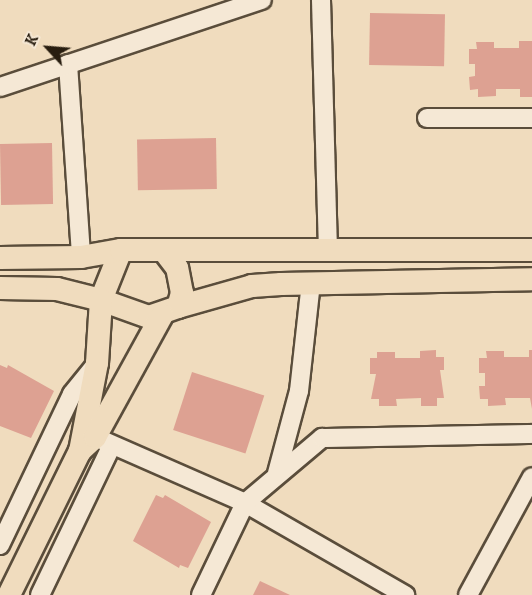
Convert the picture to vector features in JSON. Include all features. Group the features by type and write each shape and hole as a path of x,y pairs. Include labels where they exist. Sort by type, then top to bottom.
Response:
{"main road":[{"path":"0,258 81,257 121,250 165,252 532,250"},
{"path":"96,445 97,363 101,300 121,250"},
{"path":"9,595 170,311 181,279 165,252"},
{"path":"0,288 57,289 101,300 149,317 252,286 532,279"}],"street":[{"path":"0,87 262,0"},
{"path":"321,0 328,251"},
{"path":"68,64 81,257"},
{"path":"427,118 532,117"},
{"path":"277,474 299,391 311,283"},
{"path":"0,545 72,394 97,363"},
{"path":"201,595 245,503 322,438 532,434"},
{"path":"40,595 96,445 245,503 405,595"},
{"path":"468,595 532,477"}],"building":[{"path":"370,13 445,14 444,66 369,65"},
{"path":"519,41 532,41 532,97 520,97 520,89 496,89 496,96 478,97 478,89 470,90 469,77 475,76 475,64 469,64 469,49 477,49 476,42 494,42 494,48 519,48"},
{"path":"216,138 217,189 138,190 137,139"},
{"path":"52,143 53,204 1,205 0,144"},
{"path":"436,350 436,357 444,357 444,370 440,370 444,398 437,398 437,406 421,406 421,398 396,399 397,406 379,406 379,399 371,399 376,374 370,374 370,358 377,358 377,352 395,352 395,358 420,358 420,351"},
{"path":"529,350 532,350 532,409 530,398 505,398 506,405 488,406 488,399 480,399 479,386 485,386 485,373 479,373 479,358 487,358 486,351 504,351 504,357 529,357"},
{"path":"0,365 7,368 8,365 54,391 31,438 0,426"},
{"path":"192,372 264,395 245,453 173,430"},
{"path":"156,495 163,498 165,495 211,522 188,568 180,565 179,568 133,541"},
{"path":"260,581 290,595 253,595"}]}
